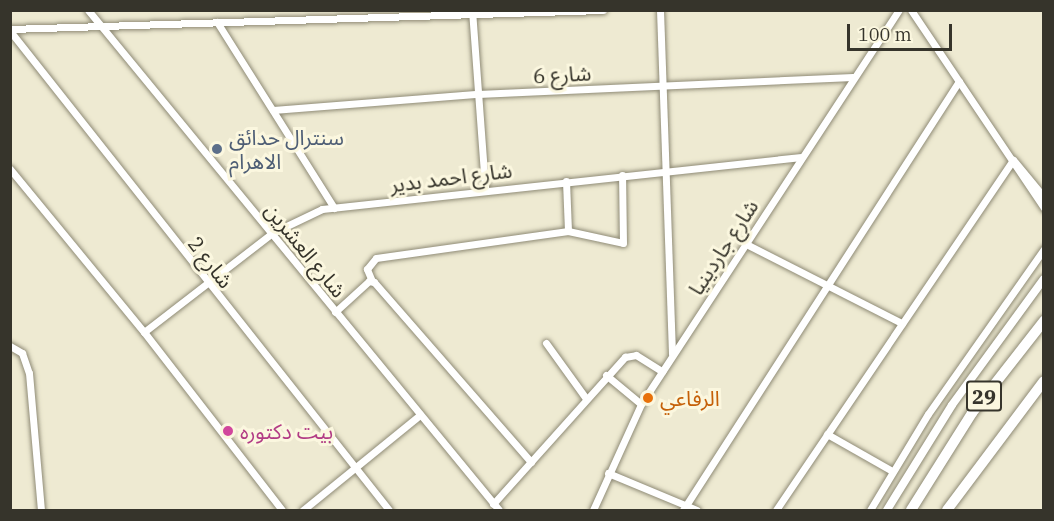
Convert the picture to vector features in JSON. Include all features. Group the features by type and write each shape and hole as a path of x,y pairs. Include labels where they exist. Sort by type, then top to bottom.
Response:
{"highway":[{"name":"29","path":"911,510 972,413 1044,321"},
{"name":"29","path":"947,510 1044,381"}],"main road":[{"path":"887,510 952,405 1044,279"}],"street":[{"name":"شارع العشرين","path":"88,10 499,510"},
{"path":"10,30 603,10"},
{"path":"660,10 672,354"},
{"name":"شارع جاردينيا","path":"593,510 641,404 852,77 899,10"},
{"path":"911,10 1044,208"},
{"path":"473,13 485,189"},
{"path":"217,22 334,208"},
{"name":"شارع 2","path":"10,30 207,284 389,510"},
{"name":"شارع 6","path":"273,110 478,94 852,77"},
{"path":"684,508 959,81"},
{"name":"شارع احمد بدير","path":"144,332 272,233 311,213 334,208 485,189 801,157"},
{"path":"1014,161 1044,197"},
{"path":"776,510 1014,161"},
{"path":"10,169 144,332 282,510"},
{"path":"531,462 372,281 368,265 376,258 568,231 624,242 622,175"},
{"path":"566,181 568,231"},
{"path":"746,244 902,324"},
{"path":"870,510 892,471 1044,249"},
{"path":"335,312 372,281"},
{"path":"546,344 585,397"},
{"path":"10,346 22,353 29,373 41,510"},
{"path":"493,504 585,397 606,375 632,354 662,371"},
{"path":"606,375 641,404"},
{"path":"303,510 420,415"},
{"path":"827,434 892,471"},
{"path":"608,473 684,508 697,510"}],"place":[{"name":"سنترال حدائق الاهرام","path":"217,149"},
{"name":"الرفاعي","path":"648,398"},
{"name":"بيت دكتوره","path":"228,431"}]}
